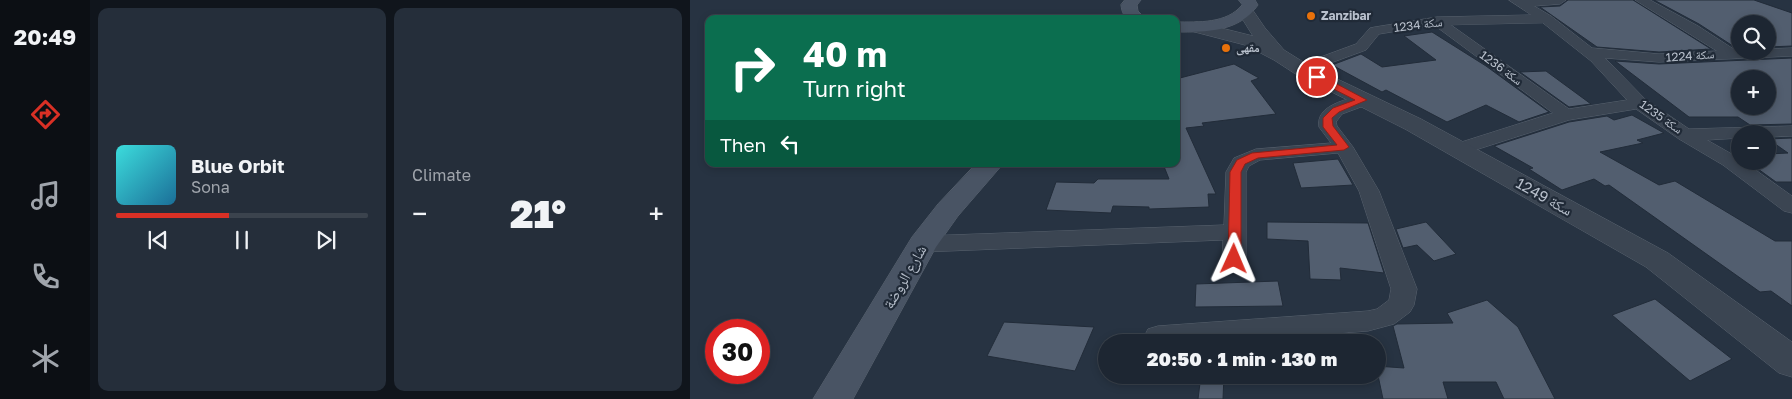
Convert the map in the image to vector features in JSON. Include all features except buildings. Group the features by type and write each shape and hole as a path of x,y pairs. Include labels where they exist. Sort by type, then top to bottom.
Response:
{"main road":[{"path":"1180,27 1218,24 1235,19 1250,4"},
{"name":"شارع الروضة","path":"832,399 924,244 948,210 987,167"}],"street":[{"path":"1519,2 1560,0"},
{"path":"1641,0 1679,20 1731,54"},
{"name":"سكة 1235","path":"1519,2 1546,19 1589,52 1640,103 1686,135 1730,161 1792,206"},
{"name":"سكة 1249","path":"1250,4 1258,31 1291,63"},
{"name":"سكة 1234","path":"1291,63 1361,47 1375,31 1437,21 1546,19"},
{"name":"سكة 1236","path":"1437,21 1566,115"},
{"name":"سكة 1249","path":"1197,27 1251,41 1362,100 1413,124 1657,260 1792,362"},
{"name":"سكة 1224","path":"1589,52 1659,58 1731,54"},
{"name":"سكة 1224","path":"1776,53 1792,52"},
{"path":"1197,334 1368,321 1385,317 1401,305 1404,289 1368,191 1344,147 1328,127 1328,118 1336,110 1362,100"},
{"path":"1459,149 1566,115 1640,103"},
{"path":"1686,135 1792,131"},
{"path":"1234,259 1236,172 1241,162 1256,155 1344,147"},
{"path":"924,244 1235,232"}],"place":[{"name":"Zanzibar","path":"1311,16"},
{"name":"مقهى","path":"1226,48"}],"route":[{"path":"1234,259 1236,172 1241,162 1256,155 1344,147 1328,127 1328,118 1336,110 1362,100 1317,77"}]}
